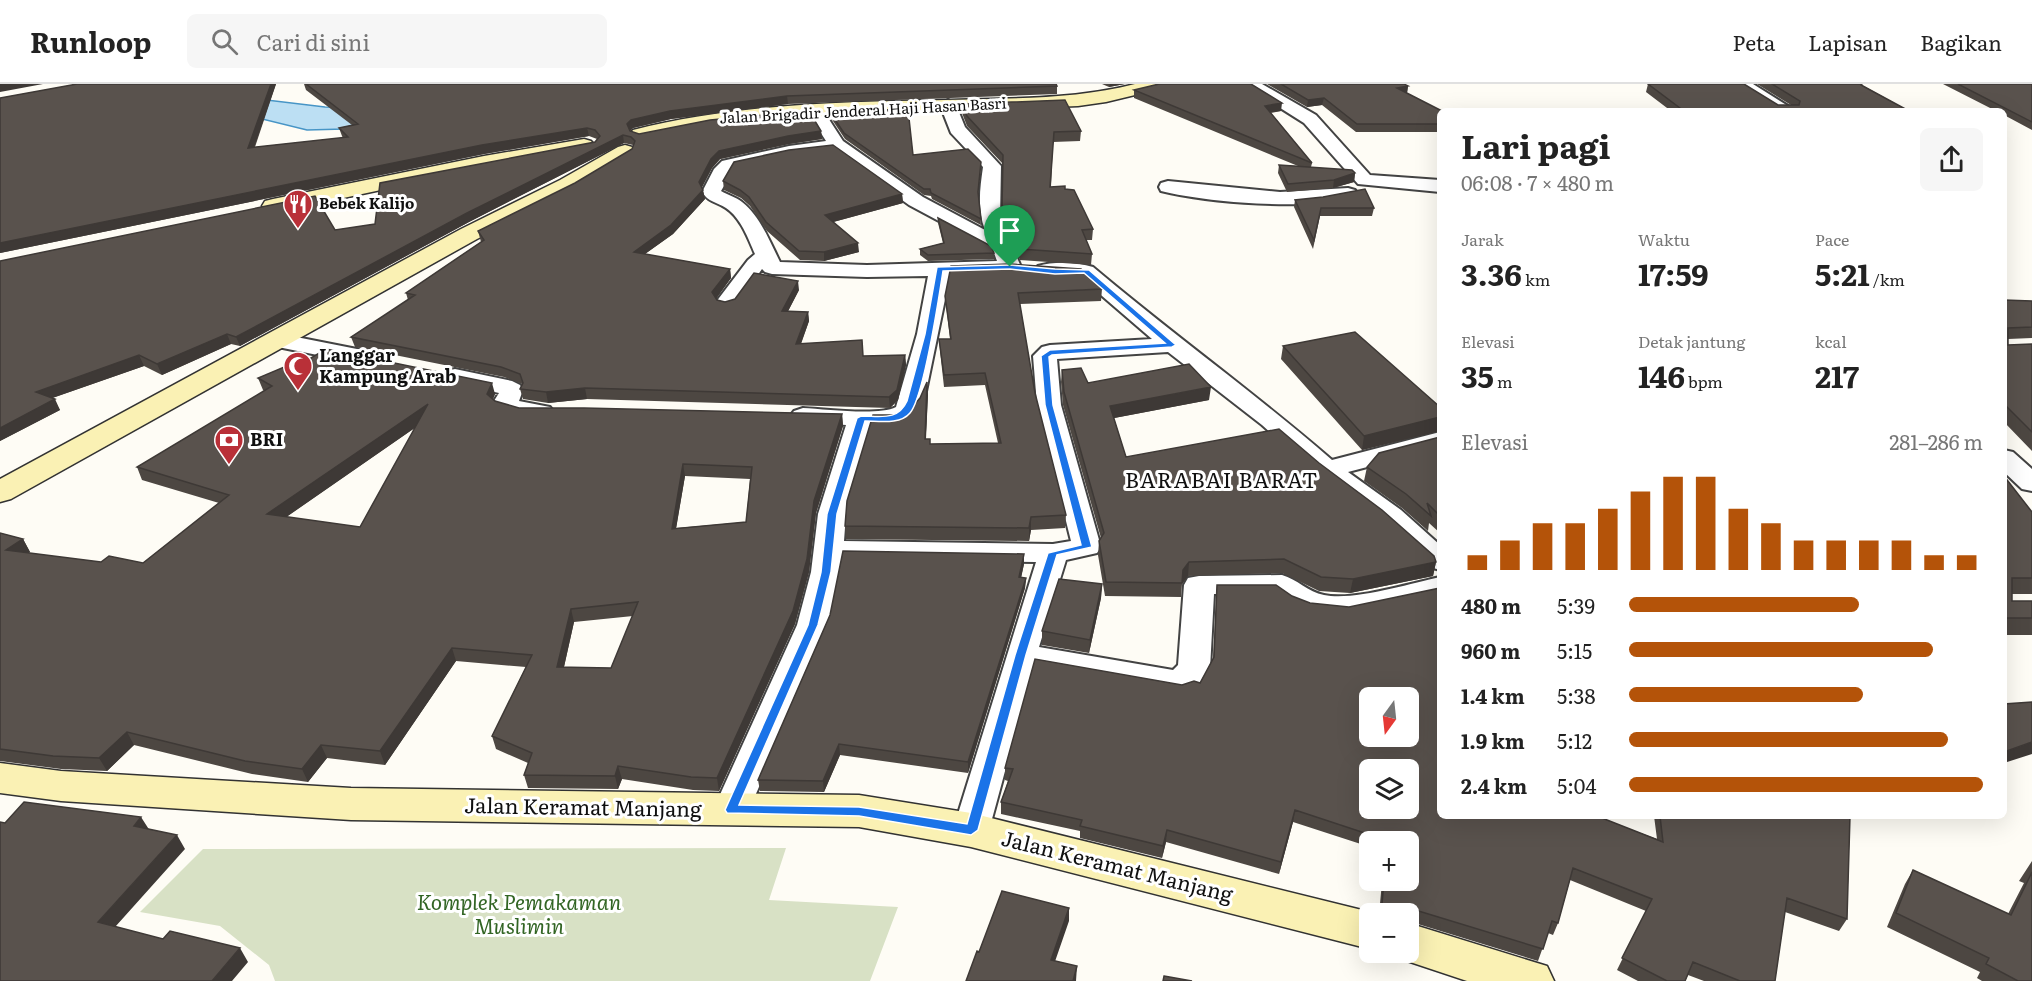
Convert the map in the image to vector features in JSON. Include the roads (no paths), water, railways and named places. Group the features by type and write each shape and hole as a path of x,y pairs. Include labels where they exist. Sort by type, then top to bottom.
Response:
{"street":[{"name":"Jalan Brigadir Jenderal Haji Hasan Basri","path":"253,210 484,162 613,141 712,119 815,111 1059,102 1100,98 1157,84"},
{"path":"1168,187 1239,197 1317,198 1355,193 1365,188 1365,180 1310,119 1250,84"},
{"path":"1742,84 1783,108"},
{"path":"948,105 957,129 993,166 989,198 990,218 1006,257"},
{"path":"815,111 837,145 916,201 1006,257 1055,272 1086,271 1172,345 1271,420 1327,469 1391,516 1437,558"},
{"path":"0,492 470,234 568,185 613,141"},
{"path":"568,185 613,141"},
{"path":"837,145 755,158 728,165 723,169 711,192 714,196 734,205 742,214 772,268 867,271 940,269 1006,257"},
{"path":"1365,180 1437,186"},
{"path":"727,302 756,264 766,256"},
{"path":"778,416 895,418 906,412 912,401 928,334 940,269"},
{"path":"276,340 390,363"},
{"path":"828,550 1053,553 1087,547 1049,405 1045,356 1050,352 1172,345"},
{"path":"435,372 503,386 511,390 504,404 508,407 550,413 568,410"},
{"path":"731,810 813,625 826,572 832,514 861,418"},
{"path":"1327,469 1437,441"},
{"path":"2007,461 2032,483"},
{"path":"971,830 1053,553"},
{"path":"1021,655 1180,682 1186,681 1185,677 1194,669 1199,585 1282,584 1302,598 1320,605 1347,606 1437,588"},
{"name":"Jalan Keramat Manjang","path":"0,778 61,786 351,804 859,812 971,830 1359,927"},
{"path":"1419,946 1530,981"}],"water":[{"path":"133,84 325,107 369,108 417,105 344,129 307,130 254,117 0,117"}],"place":[{"name":"Bebek Kalijo","path":"298,230"},
{"name":"Langgar Kampung Arab","path":"298,392"},
{"name":"BRI","path":"229,466"}],"district":[{"name":"BARABAI BARAT","path":"1222,481"}],"park label":[{"name":"Komplek Pemakaman Muslimin","path":"519,915"}]}
